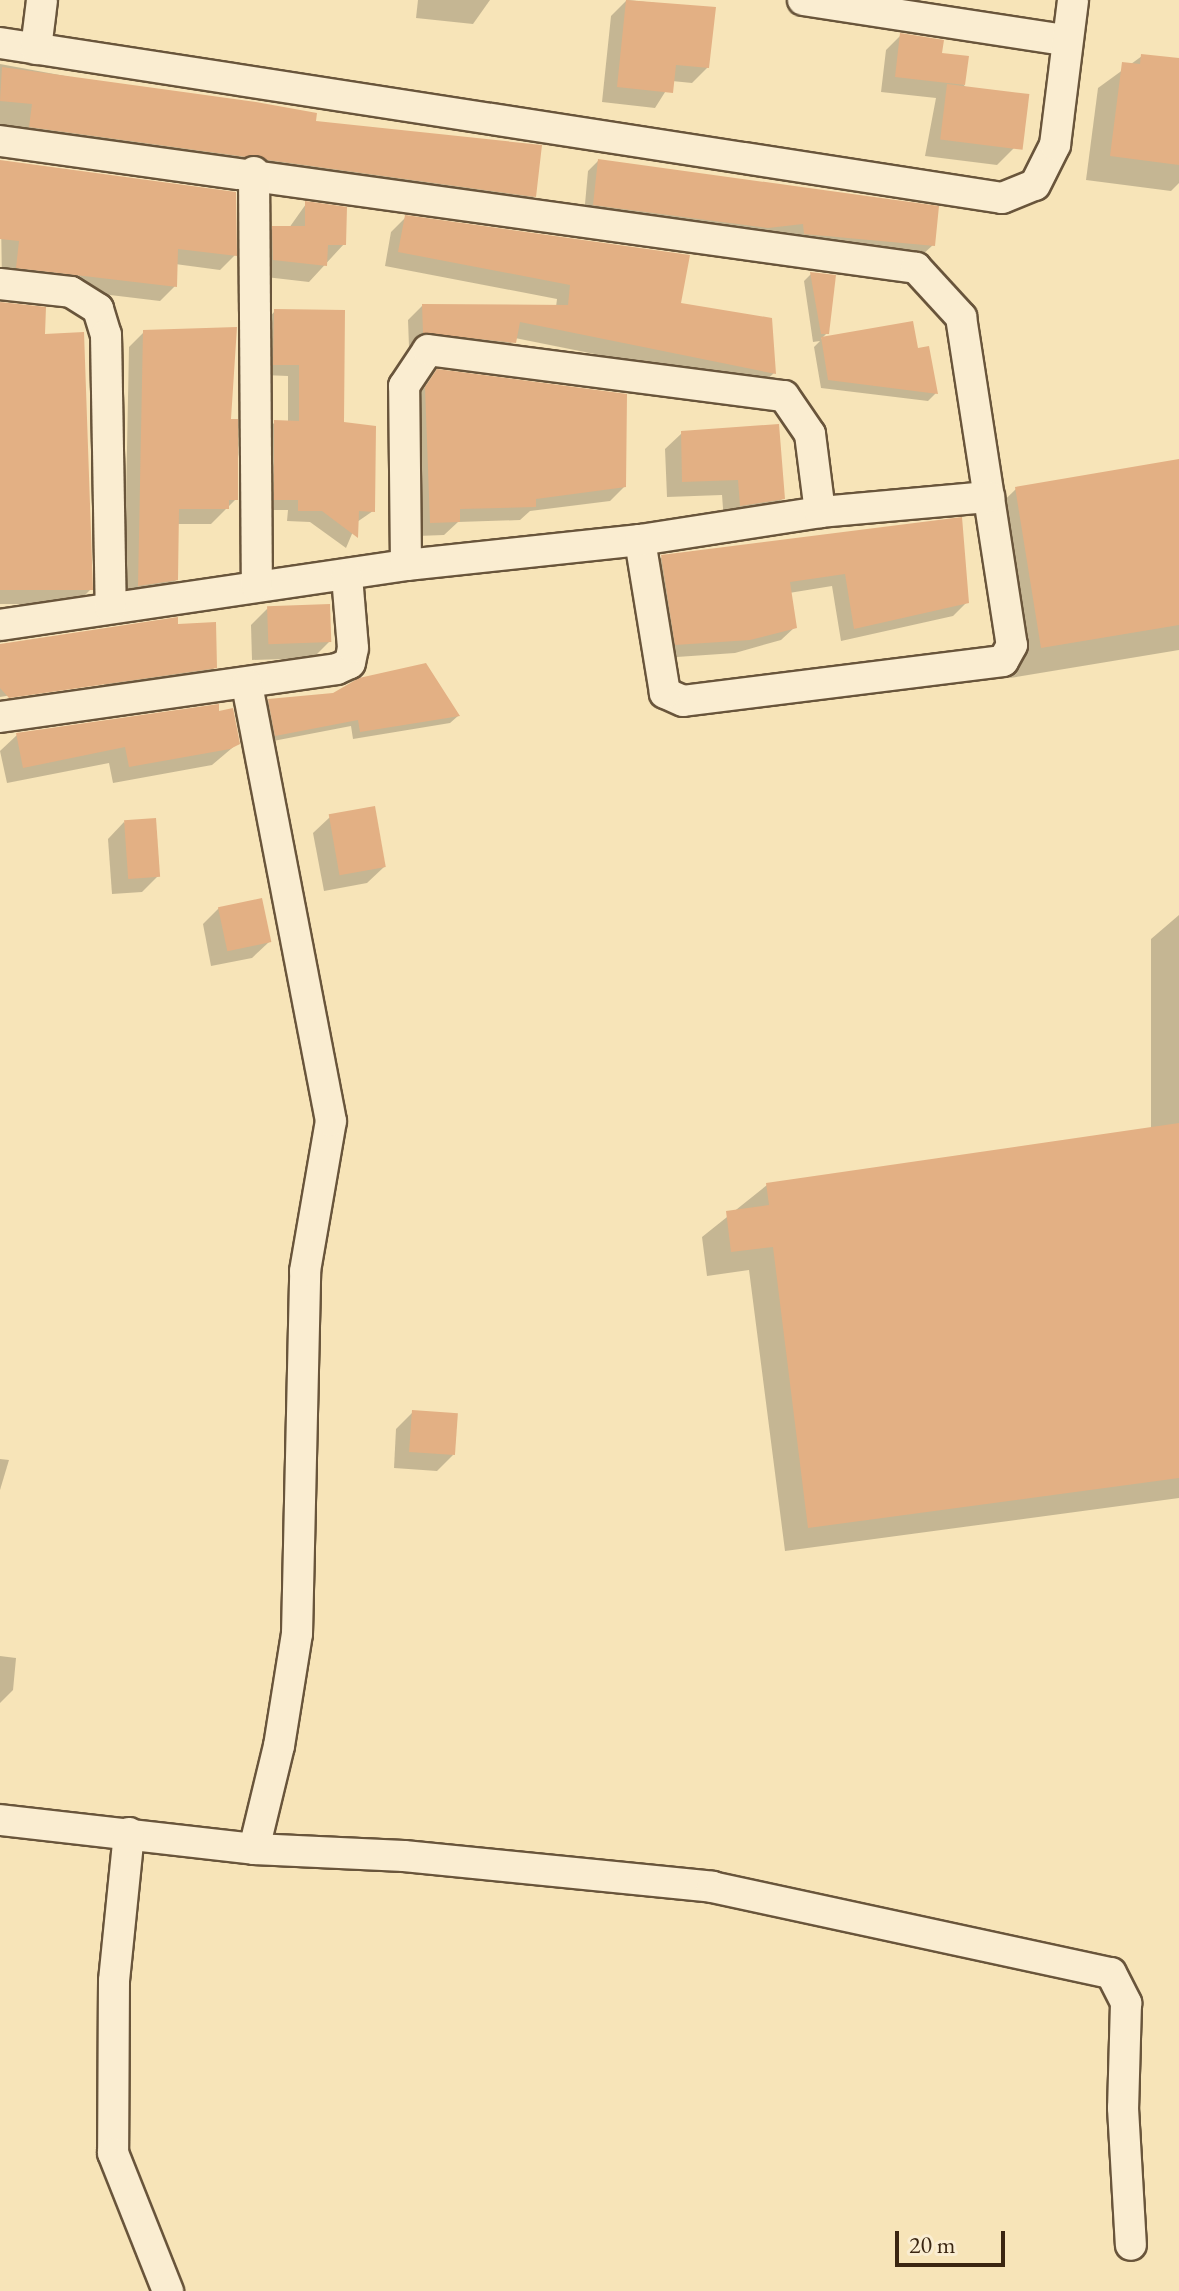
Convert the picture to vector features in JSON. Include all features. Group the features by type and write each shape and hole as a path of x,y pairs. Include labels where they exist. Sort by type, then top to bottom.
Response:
{"street":[{"path":"36,49 42,0"},
{"path":"803,0 1063,40"},
{"path":"0,43 1002,198 1035,185 1055,145 1063,40 1073,0"},
{"path":"0,141 254,172 916,268 961,317 1011,628 1003,661 698,699 665,693 640,540"},
{"path":"254,172 257,586"},
{"path":"0,284 71,292 98,309 106,335 111,608"},
{"path":"406,565 404,386 428,350 784,396 810,434 820,512"},
{"path":"0,625 257,586 347,577 406,565 640,540 820,512 989,497"},
{"path":"0,717 247,684 350,663 347,577"},
{"path":"247,684 331,1121 305,1271 297,1634 254,1849"},
{"path":"0,1820 254,1849 404,1856 712,1887 1111,1973 1126,2003 1123,2108 1131,2245"},
{"path":"129,1833 114,1981 113,2153 168,2291"}],"building":[{"path":"626,0 716,7 709,68 676,65 673,93 617,87"},
{"path":"900,33 944,40 942,53 969,56 965,85 895,77"},
{"path":"1141,54 1179,58 1179,165 1110,156 1122,62 1140,64"},
{"path":"2,67 256,102 317,113 316,121 542,145 536,197 29,127 32,104 0,101"},
{"path":"947,84 1029,94 1023,150 940,140"},
{"path":"598,159 939,206 935,246 804,234 803,224 768,228 593,205"},
{"path":"0,160 236,192 237,256 178,249 177,287 16,268 19,241 0,239"},
{"path":"305,201 347,207 346,245 328,245 327,266 273,260 272,226 305,226"},
{"path":"405,215 690,255 681,303 772,318 776,374 520,322 516,343 423,333 422,304 568,305 570,285 398,252"},
{"path":"810,272 836,275 829,334 821,334"},
{"path":"0,302 46,307 45,334 84,332 93,590 0,590"},
{"path":"274,309 345,310 344,422 376,426 375,512 359,511 358,538 322,511 298,511 298,500 274,500 274,420 299,421 299,365 273,365"},
{"path":"913,321 918,348 929,346 938,394 828,380 821,337"},
{"path":"237,327 231,419 238,419 238,500 229,500 229,509 179,509 178,580 138,586 143,330"},
{"path":"437,369 627,394 626,487 536,499 536,507 460,509 460,522 430,523 425,387"},
{"path":"779,424 785,499 740,506 738,480 682,482 681,431"},
{"path":"1179,459 1179,625 1041,648 1015,487"},
{"path":"962,517 969,603 854,629 845,574 790,582 797,628 750,640 675,645 661,555"},
{"path":"330,604 331,642 268,644 267,606"},
{"path":"178,617 178,624 216,622 217,668 9,698 0,688 0,644"},
{"path":"426,663 460,716 360,732 358,720 275,736 268,699 333,693 359,678"},
{"path":"219,704 219,711 233,708 240,744 230,749 129,767 125,747 23,768 16,733"},
{"path":"375,806 386,867 339,875 329,814"},
{"path":"156,818 160,877 128,879 124,820"},
{"path":"262,898 271,942 227,951 218,907"},
{"path":"1179,1123 1179,1478 808,1528 773,1247 731,1252 726,1211 769,1205 766,1183"},
{"path":"412,1410 458,1413 455,1455 409,1452"}]}
